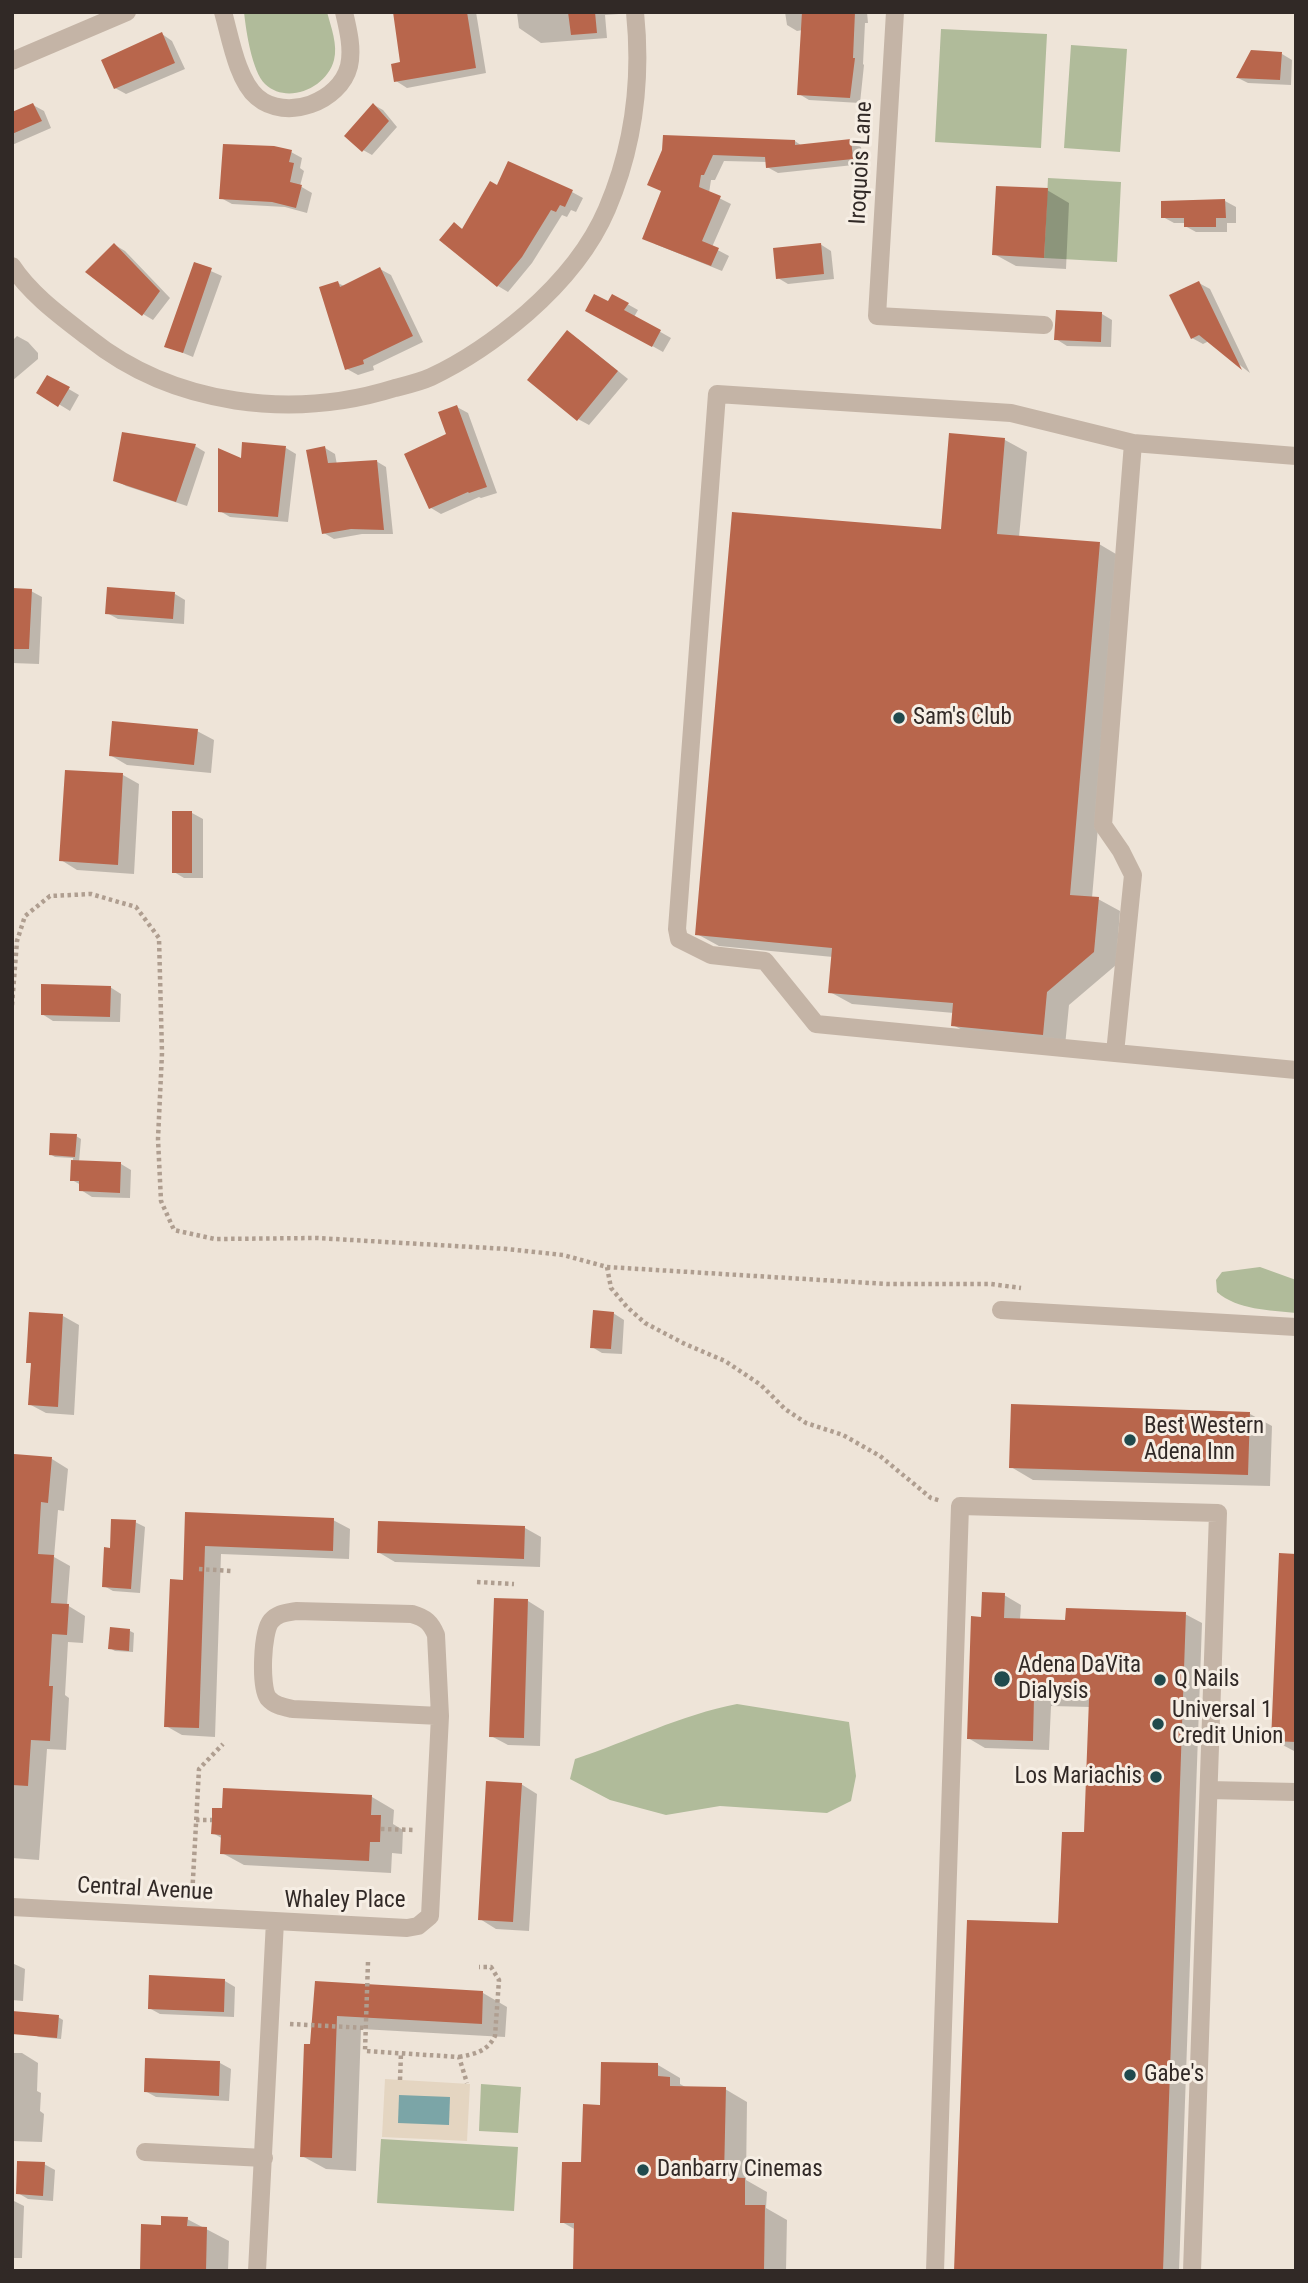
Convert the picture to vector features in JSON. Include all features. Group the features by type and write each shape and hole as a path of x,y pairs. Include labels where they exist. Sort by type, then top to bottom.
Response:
{"street":[{"path":"12,61 127,12"},
{"path":"223,12 246,83 256,97 281,107 312,104 326,98 336,89 349,66 349,34 344,12"},
{"path":"12,267 55,312 101,348 141,373 183,389 222,399 278,404 329,404 381,393 429,378 472,354 511,327 553,290 577,259 606,211 626,156 635,111 639,49 635,12"},
{"name":"Iroquois Lane","path":"895,12 877,316 1044,325"},
{"path":"1296,456 1133,443 1011,413 717,394 677,929 679,939 711,955 765,961 816,1024 1296,1070"},
{"path":"1115,1053 1133,875 1103,825 1133,443"},
{"path":"1001,1310 1296,1327"},
{"path":"935,2271 960,1506 1218,1513 1192,2271"},
{"name":"Whaley Place","path":"257,2271 275,1921 407,1928 425,1922 430,1916 440,1716 436,1635 431,1624 423,1617 412,1614 296,1611 279,1614 270,1622 265,1633 264,1681 267,1696 277,1705 293,1709 440,1716"},
{"path":"1209,1790 1296,1792"},
{"name":"Central Avenue","path":"12,1907 275,1921"},
{"path":"145,2152 264,2158"}],"path":[{"path":"12,1006 17,941 25,916 50,896 91,894 136,907 159,938 162,1054 158,1139 161,1201 174,1230 215,1239 317,1238 507,1249 563,1255 607,1268 887,1284 991,1284 1030,1289"},
{"path":"607,1268 611,1288 645,1323 685,1345 725,1361 761,1385 785,1409 806,1423 843,1435 880,1456 930,1498 960,1506"},
{"path":"199,1569 232,1571"},
{"path":"477,1582 514,1584"},
{"path":"191,1917 199,1769 223,1744"},
{"path":"196,1820 212,1821"},
{"path":"381,1829 435,1831"},
{"path":"368,1962 365,2051 458,2057 480,2053 491,2044 495,2036 499,1980 491,1967 479,1966"},
{"path":"284,2023 366,2028"},
{"path":"400,2080 401,2053"},
{"path":"458,2057 467,2083"}],"green space":[{"path":"244,12 327,12 335,48 330,70 315,85 295,93 274,90 265,84 253,61"},
{"path":"941,29 1047,34 1041,148 935,142"},
{"path":"1071,45 1127,49 1120,152 1064,148"},
{"path":"1048,178 1121,182 1117,262 1044,258"},
{"path":"1260,1267 1296,1280 1296,1313 1244,1306 1217,1292 1216,1280 1222,1272"},
{"path":"737,1704 849,1722 856,1776 851,1801 827,1813 720,1806 666,1815 610,1800 570,1779 575,1759 675,1721"},
{"path":"481,2084 521,2087 518,2133 479,2131"},
{"path":"381,2139 518,2147 514,2211 377,2203"}],"shaded area":[{"path":"385,2079 470,2084 467,2141 382,2137"}],"water":[{"path":"399,2095 450,2097 449,2125 398,2123"}],"building":[{"path":"393,12 467,12 476,68 394,82 391,64 400,62"},
{"path":"568,12 595,12 597,33 571,35"},
{"path":"802,12 855,12 855,58 850,98 797,95"},
{"path":"162,32 175,63 114,89 101,60"},
{"path":"1251,50 1282,52 1280,80 1236,78"},
{"path":"33,103 42,121 12,134 12,112"},
{"path":"373,103 389,121 362,152 344,136"},
{"path":"663,135 795,140 795,145 851,139 853,159 766,168 765,157 713,155 704,175 701,175 699,187 721,196 702,241 719,248 711,266 642,239 661,191 647,185 662,150"},
{"path":"223,144 274,146 292,150 289,162 294,163 290,182 302,185 296,208 272,202 219,199"},
{"path":"508,161 573,190 565,207 560,205 556,212 551,210 522,257 497,287 439,240 454,222 462,229 490,181 497,185"},
{"path":"996,186 1048,188 1044,258 992,255"},
{"path":"1225,199 1226,218 1216,218 1216,227 1184,227 1184,218 1161,218 1161,201"},
{"path":"114,243 160,291 142,316 85,272"},
{"path":"821,243 824,274 776,279 773,248"},
{"path":"194,262 212,268 183,353 164,347"},
{"path":"380,267 413,336 363,360 364,364 345,370 319,287 338,281 340,287"},
{"path":"1199,281 1242,370 1199,335 1191,339 1169,295"},
{"path":"594,294 608,301 612,294 629,303 624,310 661,330 652,347 585,311"},
{"path":"1056,310 1102,312 1101,342 1054,340"},
{"path":"567,330 618,371 577,421 527,380"},
{"path":"47,375 70,387 58,407 36,393"},
{"path":"457,405 487,487 429,509 404,454 446,434 438,412"},
{"path":"122,432 196,444 176,502 113,481"},
{"name":"Sam's Club","path":"949,433 1005,438 997,534 1100,542 1070,895 1099,897 1094,952 1047,992 1043,1035 951,1026 953,1003 828,993 832,948 695,935 732,512 941,529"},
{"path":"242,442 286,446 278,517 218,512 218,448 241,458"},
{"path":"325,446 328,463 377,460 384,530 351,529 322,534 306,450"},
{"path":"107,587 175,592 173,619 105,614"},
{"path":"12,588 32,589 29,649 12,649"},
{"path":"112,721 198,729 194,765 109,756"},
{"path":"65,770 123,773 118,865 59,861"},
{"path":"172,811 192,811 192,873 172,873"},
{"path":"41,984 111,986 110,1017 41,1015"},
{"path":"50,1133 77,1134 75,1157 49,1155"},
{"path":"71,1160 121,1162 120,1193 79,1191 79,1181 70,1181"},
{"path":"593,1310 614,1312 611,1349 590,1348"},
{"path":"29,1312 63,1314 58,1407 28,1405 31,1363 26,1363"},
{"name":"Best Western Adena Inn","path":"1011,1404 1250,1412 1248,1475 1009,1468"},
{"path":"14,1454 52,1457 48,1503 41,1502 38,1554 54,1555 51,1603 69,1604 67,1635 52,1634 50,1741 31,1740 28,1786 12,1785"},
{"path":"185,1512 334,1518 333,1551 205,1546 199,1728 164,1727 170,1579 183,1580"},
{"path":"111,1519 136,1520 131,1589 102,1587 104,1547 110,1548"},
{"path":"378,1521 525,1526 524,1559 377,1553"},
{"path":"1279,1553 1296,1554 1296,1742 1271,1741"},
{"path":"982,1592 1005,1593 1004,1618 1065,1620 1066,1608 1186,1612 1163,2271 954,2271 967,1920 1058,1923 1062,1832 1084,1832 1089,1699 1034,1697 1033,1741 967,1739 971,1616 981,1617"},
{"path":"494,1598 528,1599 524,1738 489,1737"},
{"path":"110,1627 130,1629 129,1651 108,1649"},
{"path":"486,1781 522,1783 513,1922 478,1920"},
{"path":"223,1788 372,1795 371,1815 381,1815 380,1842 370,1842 369,1861 220,1854 221,1835 211,1834 212,1808 222,1808"},
{"path":"149,1975 225,1979 224,2012 148,2009"},
{"path":"315,1981 483,1991 482,2024 337,2016 332,2158 300,2157 304,2044 310,2044"},
{"path":"12,2011 59,2015 57,2038 12,2034"},
{"path":"145,2058 220,2061 219,2096 144,2092"},
{"name":"Danbarry Cinemas","path":"601,2062 658,2063 658,2076 670,2077 670,2086 726,2087 724,2177 745,2178 745,2205 765,2205 764,2271 573,2271 574,2223 560,2223 562,2162 581,2162 583,2104 600,2105"},
{"path":"17,2161 45,2162 43,2196 16,2194"},
{"path":"161,2216 188,2217 187,2226 207,2227 206,2271 140,2271 141,2224 161,2225"}],"place":[{"name":"Sam's Club","path":"899,718"},
{"name":"Best Western Adena Inn","path":"1130,1440"},
{"name":"Adena DaVita Dialysis","path":"1002,1679"},
{"name":"Q Nails","path":"1160,1680"},
{"name":"Universal 1 Credit Union","path":"1158,1724"},
{"name":"Los Mariachis","path":"1156,1777"},
{"name":"Gabe's","path":"1130,2075"},
{"name":"Danbarry Cinemas","path":"643,2170"}]}
